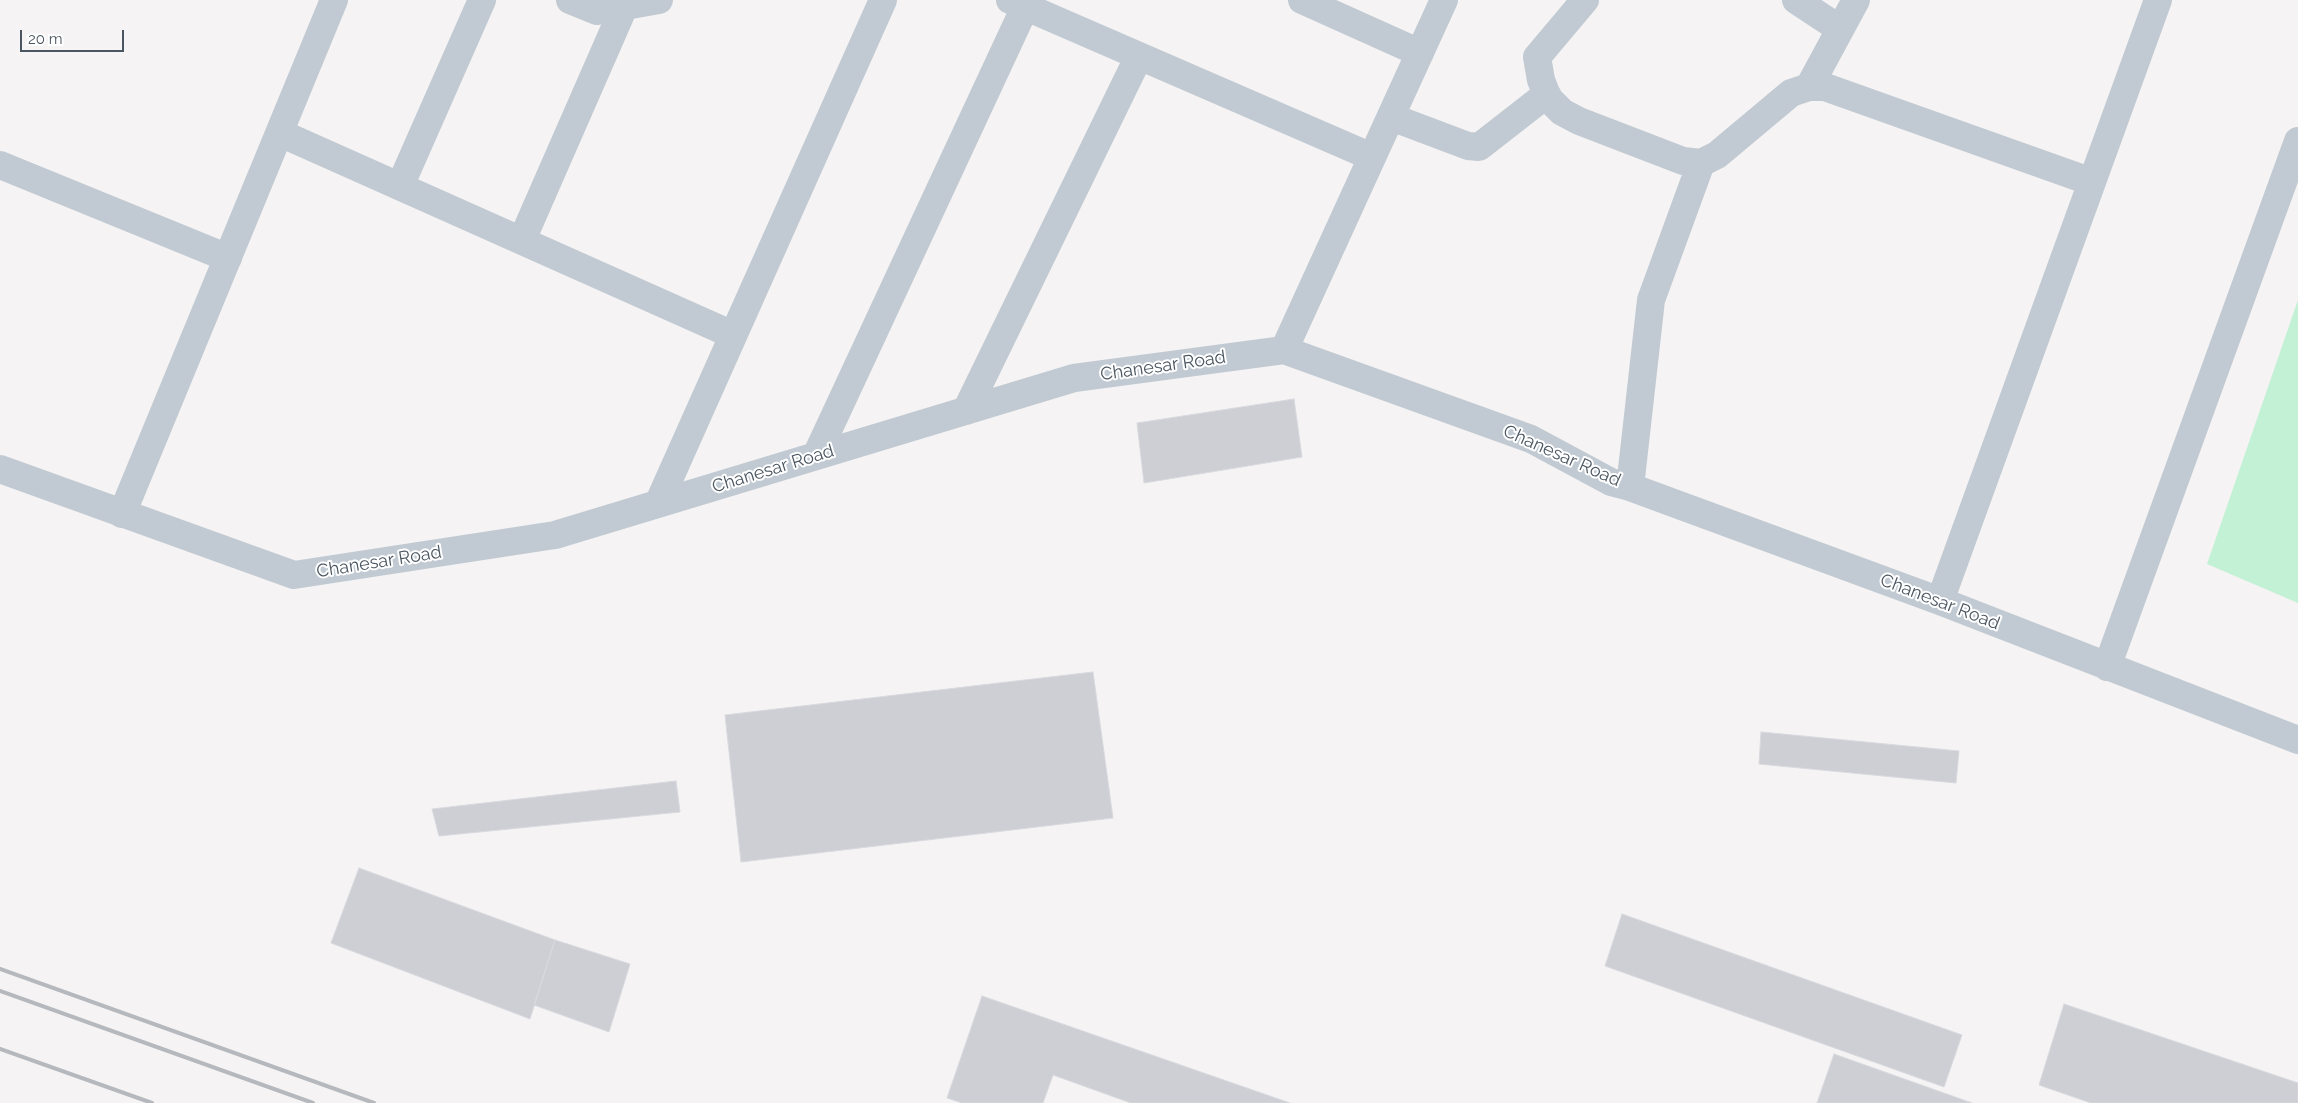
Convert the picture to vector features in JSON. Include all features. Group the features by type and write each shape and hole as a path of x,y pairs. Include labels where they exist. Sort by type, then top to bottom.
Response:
{"street":[{"path":"122,514 334,0"},
{"path":"400,186 482,0"},
{"path":"570,0 597,11 659,0"},
{"path":"658,504 883,0"},
{"path":"1302,0 1420,53"},
{"path":"1284,350 1444,0"},
{"path":"1585,0 1537,57 1541,80 1546,94 1562,112 1579,121 1683,161 1701,163 1717,155 1791,93 1809,88 1825,87 2092,182"},
{"path":"1796,0 1840,29"},
{"path":"1809,88 1856,0"},
{"path":"1940,601 2158,0"},
{"path":"816,456 1018,3 1372,157"},
{"path":"522,240 624,7"},
{"path":"966,411 1139,56"},
{"path":"1391,118 1468,146 1479,147 1546,94"},
{"path":"280,133 733,335"},
{"path":"2107,667 2298,141"},
{"path":"1630,487 1651,300 1701,163"},
{"path":"0,165 228,258"},
{"name":"Chanesar Road","path":"0,469 294,575 555,535 1074,378 1284,350 1531,439 1611,482 1630,487 1940,601 2298,740"}],"green space":[{"path":"2298,300 2298,603 2207,564"}],"building":[{"path":"1294,399 1302,457 1144,483 1137,423"},
{"path":"1093,672 1113,818 741,862 725,715"},
{"path":"1761,732 1959,751 1956,783 1759,764"},
{"path":"676,781 680,812 439,836 432,809"},
{"path":"359,868 555,940 530,1019 331,943"},
{"path":"1622,914 1962,1035 1944,1087 1605,966"},
{"path":"555,940 630,964 609,1032 534,1005"},
{"path":"982,996 1290,1103 1131,1103 1053,1075 1043,1103 962,1103 947,1098"},
{"path":"2064,1004 2298,1083 2298,1103 2091,1103 2039,1085"},
{"path":"1834,1054 1972,1103 1817,1103"}],"railway":[{"path":"0,969 374,1103"},
{"path":"0,991 313,1103"},
{"path":"0,1049 152,1103"}]}
